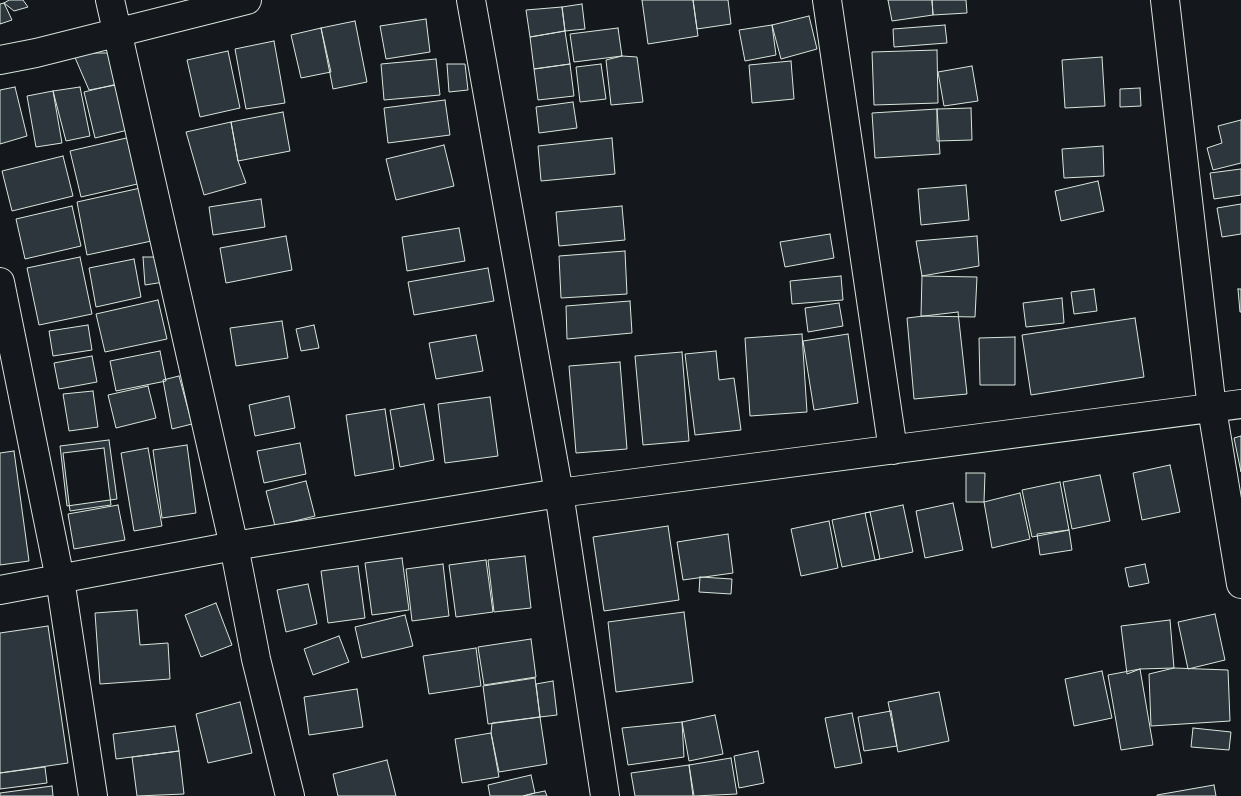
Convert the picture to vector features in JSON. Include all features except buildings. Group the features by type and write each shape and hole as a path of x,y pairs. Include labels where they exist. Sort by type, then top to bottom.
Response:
{"street":[{"path":"110,0 234,546 256,659 290,796"},
{"path":"0,60 247,0"},
{"path":"471,0 559,494 605,796"},
{"path":"827,0 894,450"},
{"path":"1165,0 1212,409 1241,584"},
{"path":"0,282 60,579 93,796"},
{"path":"0,590 234,546 559,494 1241,404"}]}
